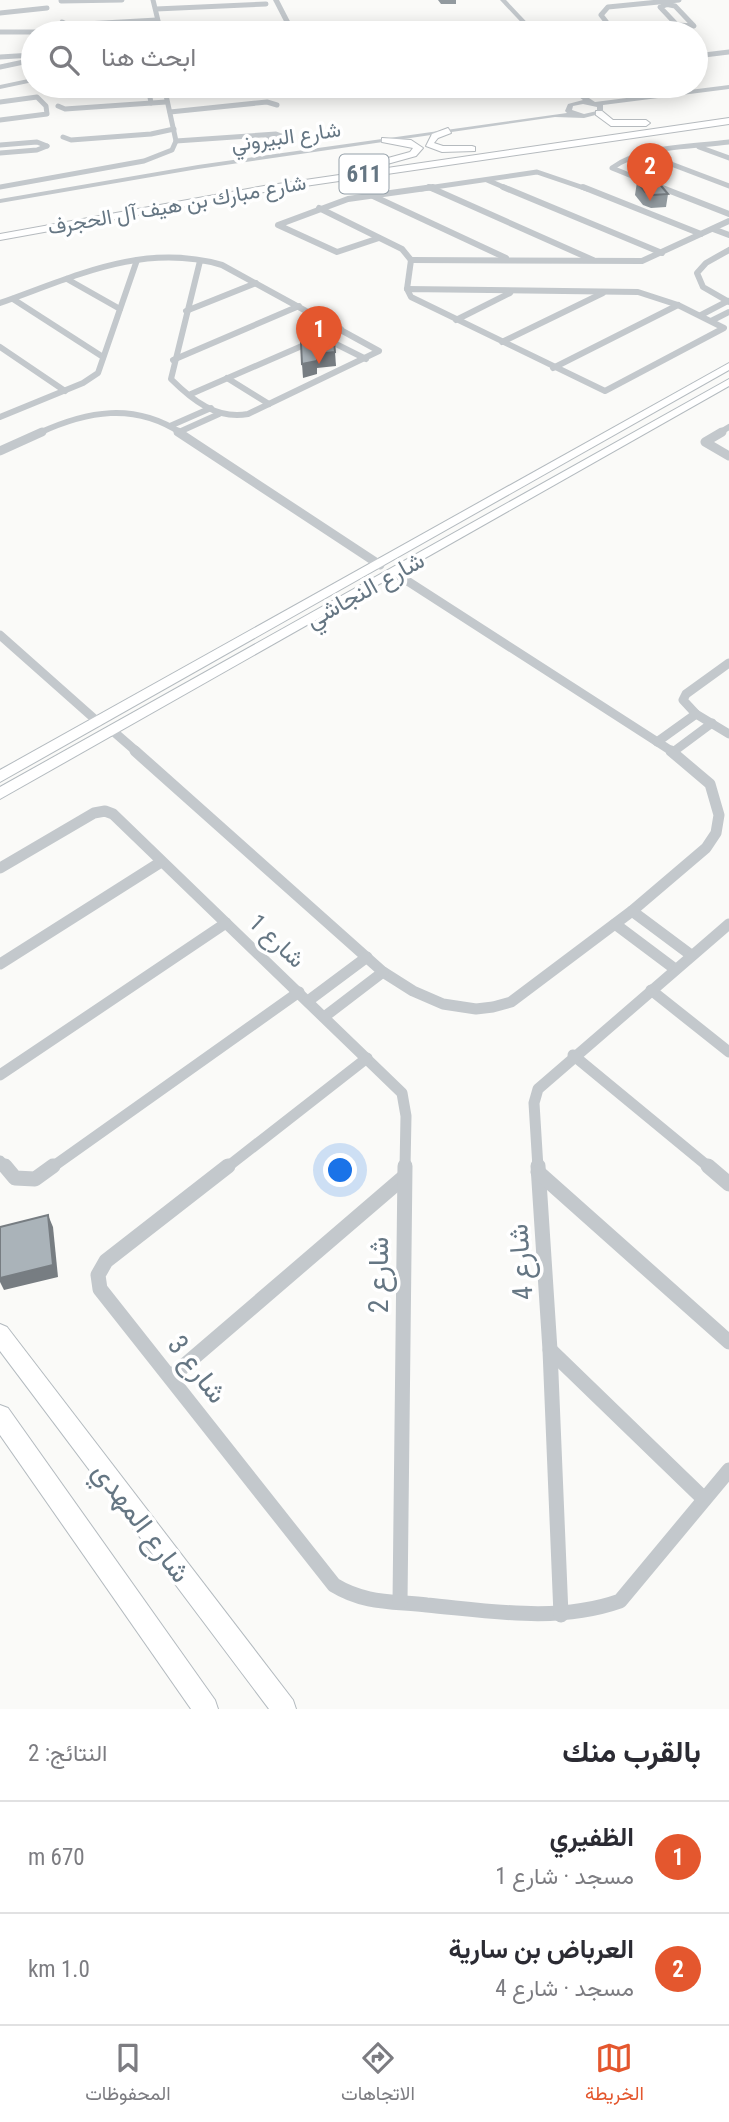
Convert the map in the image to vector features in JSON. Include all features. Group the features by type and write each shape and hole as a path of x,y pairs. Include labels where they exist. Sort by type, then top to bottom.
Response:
{"main road":[{"path":"597,108 601,118 619,124 671,120"},
{"name":"شارع مبارك بن هيف آل الحجرف","path":"0,237 219,192 379,163 729,112"},
{"path":"549,139 598,128 595,119 581,115"},
{"name":"شارع مبارك بن هيف آل الحجرف","path":"114,204 219,192 729,121"},
{"path":"448,131 435,136 429,144 442,149 472,149"},
{"path":"379,163 413,154 418,148 411,143 385,140"},
{"name":"شارع مبارك بن هيف آل الحجرف","path":"0,226 91,211 92,215 30,231"},
{"name":"شارع النجاشي","path":"0,777 729,366"},
{"name":"شارع النجاشي","path":"0,794 114,732 729,382"},
{"path":"503,495 508,503 517,504"},
{"path":"481,507 493,509 495,516"},
{"path":"289,616 292,624 301,626"},
{"path":"258,633 266,634 273,642"},
{"name":"شارع المهدي","path":"3,1340 284,1709"},
{"path":"0,1416 206,1709"}],"street":[{"path":"62,0 65,3 122,0"},
{"path":"86,21 133,17 142,21 157,20 153,0"},
{"path":"275,0 286,21"},
{"path":"285,0 296,21"},
{"path":"503,0 523,21"},
{"path":"606,21 601,12 608,7 679,0"},
{"path":"494,1 512,21"},
{"path":"664,3 660,7 673,21"},
{"path":"664,3 675,6 689,21"},
{"path":"156,9 168,8 266,4 263,8 179,12 168,8"},
{"path":"0,11 47,8 0,11"},
{"path":"0,34 21,32"},
{"path":"0,34 21,35"},
{"path":"708,53 728,56"},
{"path":"0,57 21,56"},
{"path":"0,67 21,63"},
{"path":"0,84 21,80"},
{"path":"708,92 729,89"},
{"path":"0,102 23,98"},
{"path":"0,120 47,114 44,103 38,98"},
{"path":"0,187 156,158 172,150 176,141 166,98"},
{"path":"572,98 570,106 581,115"},
{"path":"583,98 597,108 667,98"},
{"path":"151,99 65,109 58,106 65,102 151,99 166,102"},
{"path":"170,112 188,111 195,114 277,106 267,102 195,107 188,111"},
{"name":"شارع البيروني","path":"0,195 570,106 597,108"},
{"name":"شارع البيروني","path":"256,156 555,115 581,115 597,108"},
{"path":"159,131 149,128 71,133 63,138 71,140 151,134 174,129"},
{"path":"176,141 266,135"},
{"path":"0,145 37,142 47,146 40,150 0,153"},
{"path":"729,142 627,159 612,168 729,214"},
{"path":"698,147 729,158"},
{"path":"646,155 729,186"},
{"name":"شارع البيروني","path":"0,201 237,159"},
{"path":"379,238 337,252 278,225 319,208 373,196 544,173 701,234"},
{"path":"485,179 662,253"},
{"path":"429,187 599,262"},
{"path":"373,196 510,260"},
{"path":"319,208 409,253 411,260 407,289 411,297 596,389 611,390 724,327 651,295 407,289"},
{"path":"411,260 642,261 729,220"},
{"path":"721,225 729,228"},
{"path":"713,229 729,235"},
{"path":"728,302 703,287 697,273 706,263 729,250"},
{"path":"0,417 65,391 94,376 137,260"},
{"path":"0,303 117,261 200,261 222,265 377,348 377,354 269,404 240,416 219,414 179,432"},
{"path":"200,261 173,360 171,379 219,414"},
{"path":"67,279 120,309"},
{"path":"186,311 257,283"},
{"path":"456,320 514,292"},
{"path":"502,342 605,292"},
{"path":"13,299 103,356"},
{"path":"701,315 728,302"},
{"path":"553,368 678,305"},
{"path":"173,360 299,306"},
{"path":"713,320 729,312"},
{"path":"191,394 341,329"},
{"path":"322,337 366,359"},
{"path":"0,347 65,391"},
{"path":"227,378 269,404"},
{"path":"170,426 211,408"},
{"path":"0,441 4,449 87,415 112,410 141,412 170,426 380,565"},
{"path":"729,426 705,442 729,456"},
{"path":"114,732 383,972 408,990 447,1007 494,1009 532,989 632,911 706,848 716,833 719,815 710,784 673,752 395,573"},
{"path":"0,635 98,722"},
{"path":"729,663 686,694 683,700 696,714 729,734"},
{"path":"657,742 696,714"},
{"path":"673,752 712,723"},
{"name":"شارع 1","path":"0,868 94,813 105,811 113,814 303,997 35,1179 15,1178 0,1161"},
{"path":"0,964 162,862"},
{"path":"632,911 691,955"},
{"path":"0,1075 226,923"},
{"path":"615,924 675,969"},
{"name":"شارع 4","path":"561,1615 550,1350 534,1103 538,1089 573,1055 691,955 724,936 729,924"},
{"path":"303,997 367,957"},
{"path":"324,1017 383,972"},
{"path":"651,990 729,1052"},
{"name":"شارع 2","path":"303,997 367,1058 405,1100 400,1601"},
{"path":"573,1055 729,1184"},
{"name":"شارع 3","path":"367,1058 101,1267 98,1275 100,1289 334,1585 356,1600 383,1604 400,1601 561,1615 603,1610 620,1601 729,1470"},
{"path":"538,1172 729,1342"},
{"path":"171,1377 404,1177"},
{"path":"550,1350 704,1500"}],"building":[{"path":"657,181 668,194 653,195 645,192 637,182"},
{"path":"334,342 335,352 317,354 317,361 302,364 301,343"},
{"path":"48,1215 53,1265 0,1278 0,1227"}],"place":[{"name":"العرباض بن سارية","path":"650,201"},
{"name":"الظفيري","path":"319,364"}]}
